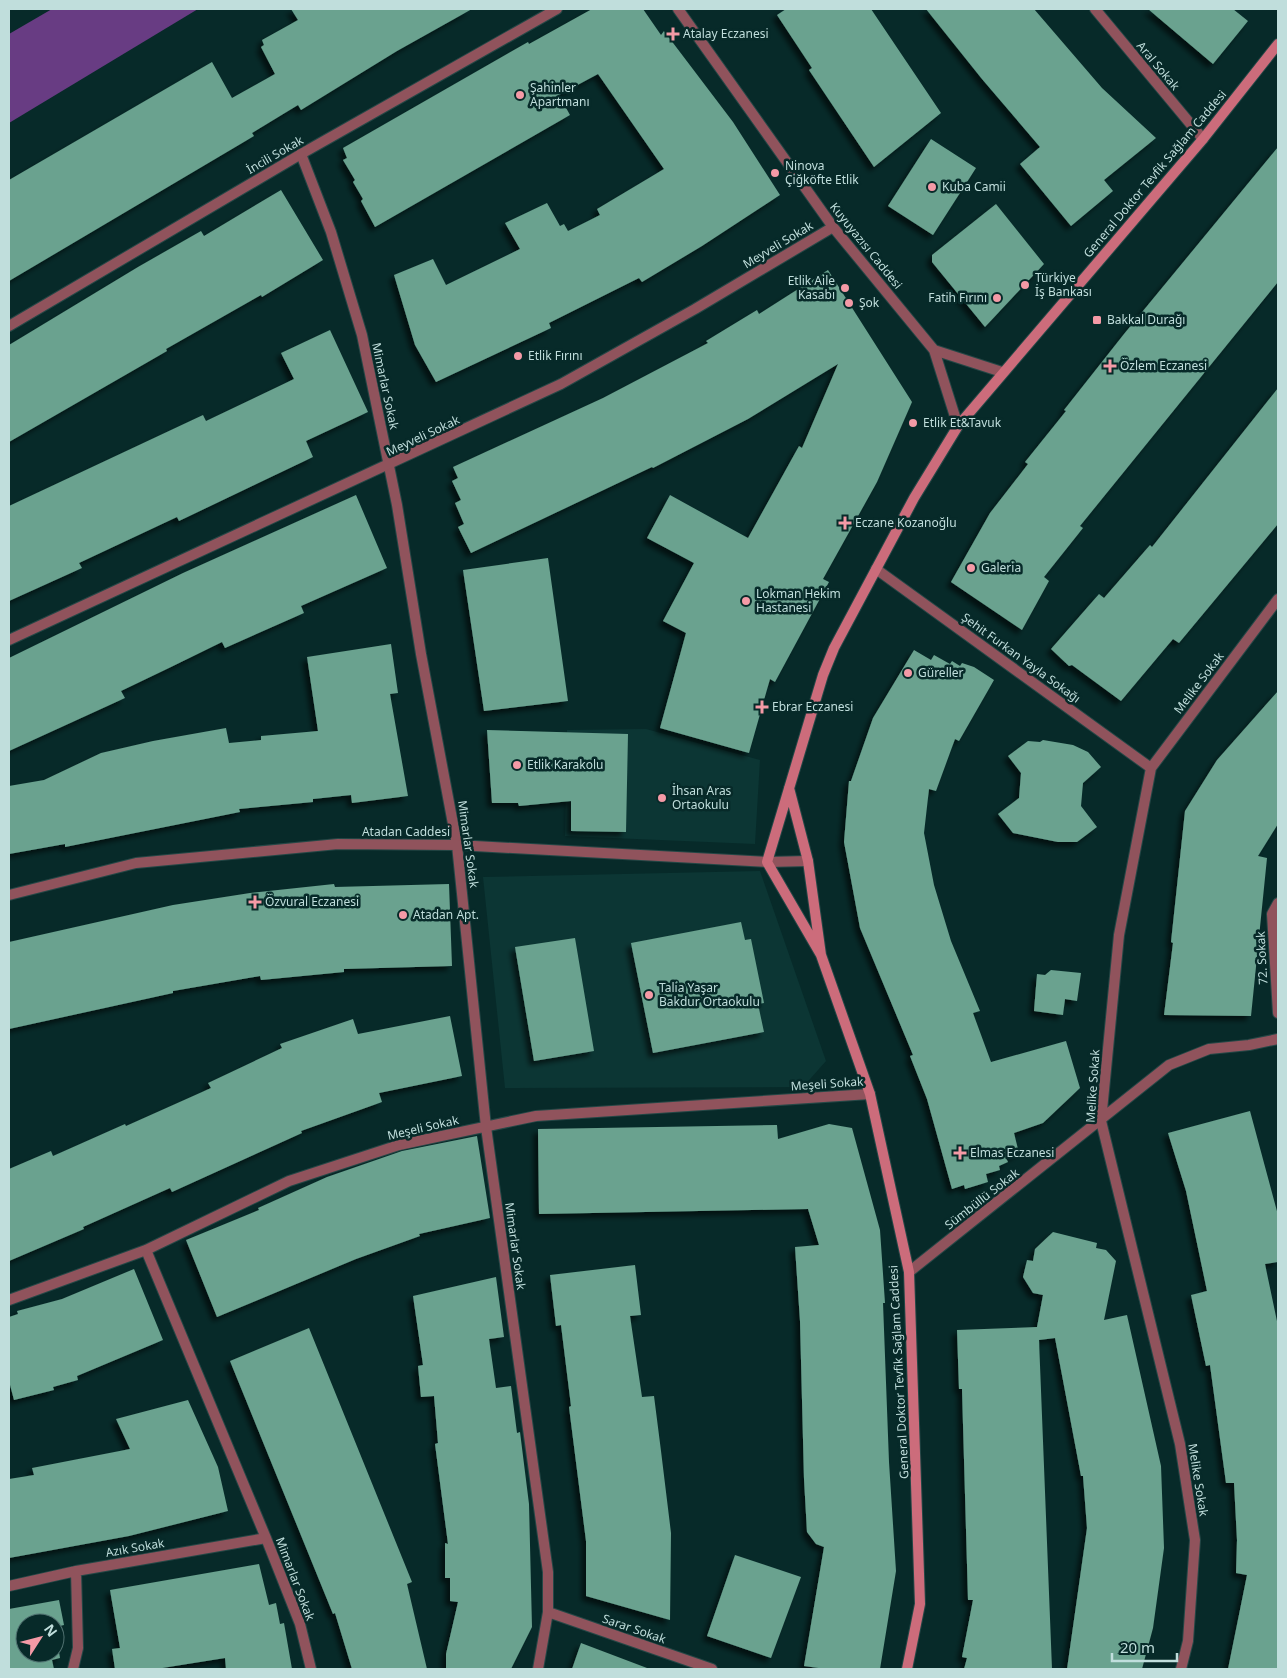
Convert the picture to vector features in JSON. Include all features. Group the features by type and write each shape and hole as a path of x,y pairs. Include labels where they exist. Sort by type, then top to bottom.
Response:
{"main road":[{"name":"General Doktor Tevfik Sağlam Caddesi","path":"907,1669 920,1604 909,1272 870,1094 821,955 808,861 789,786 823,675 834,648 914,498 958,426 1002,372 1203,139 1278,44"},
{"path":"789,786 767,862 821,955"}],"street":[{"name":"İncili Sokak","path":"9,326 301,154 557,9"},
{"name":"Kuyuyazısı Caddesi","path":"678,9 833,227 934,350"},
{"name":"Aral Sokak","path":"1095,9 1203,139"},
{"name":"Mimarlar Sokak","path":"301,154 331,232 362,335 389,465 421,654 457,845 486,1127 548,1572 548,1612 538,1669"},
{"name":"Meyveli Sokak","path":"9,640 561,384 695,309 833,227"},
{"path":"934,350 1002,372"},
{"path":"934,350 958,426"},
{"name":"Şehit Furkan Yayla Sokağı","path":"876,569 1151,768"},
{"name":"Melike Sokak","path":"1181,1669 1188,1641 1195,1540 1180,1444 1101,1121 1119,934 1151,768 1278,599"},
{"name":"Atadan Caddesi","path":"9,895 136,863 338,844 457,845 767,862 808,861"},
{"name":"72. Sokak","path":"1278,904 1272,914 1278,1012"},
{"name":"Sümbüllü Sokak","path":"909,1272 1170,1065 1209,1049 1249,1045 1278,1039"},
{"name":"Meşeli Sokak","path":"9,1300 146,1250 289,1181 399,1145 536,1116 870,1094"},
{"name":"Mimarlar Sokak","path":"146,1250 266,1538 300,1624 312,1669"},
{"name":"Azık Sokak","path":"9,1586 76,1571 266,1538"},
{"path":"72,1669 78,1648 76,1571"},
{"name":"Sarar Sokak","path":"548,1612 712,1669"}],"shaded area":[{"path":"52,9 198,9 9,123 9,34"},
{"name":"İhsan Aras Ortaokulu","path":"646,729 760,760 755,844 565,836 567,730"},
{"name":"Talia Yaşar Bakdur Ortaokulu","path":"760,871 826,1061 803,1087 505,1088 483,877"}],"building":[{"path":"291,9 472,9 397,51 301,110 298,105 252,133 254,136 9,281 9,180 212,62 232,98 275,74 261,47 264,45 262,40 298,20"},
{"path":"592,9 643,9 661,35 664,31 733,122 780,195 702,246 642,282 639,278 549,323 551,328 436,382 415,345 394,275 433,259 446,285 520,249 505,223 547,203 560,226 564,224 568,231 600,215 597,209 664,169 598,74 559,95 570,115 375,227 361,201 363,199 353,182 355,180 343,160 347,158 343,148 528,42 529,44"},
{"path":"786,9 871,9 941,113 874,167 809,70 812,68 777,15"},
{"path":"926,9 1034,9 1102,88 1156,138 1104,180 1113,191 1071,226 1020,164 1040,147"},
{"path":"1148,9 1233,9 1248,21 1213,64"},
{"name":"Kuba Camii","path":"931,139 976,168 933,235 888,206"},
{"path":"1278,147 1278,282 1080,526 1083,528 1044,577 1049,581 1022,630 951,582 990,513 1028,464 1025,462 1066,411 1064,410"},
{"path":"281,190 323,260 262,297 261,295 166,349 167,351 9,442 9,345 201,231 204,236"},
{"path":"996,204 1044,264 985,327 932,262 932,255"},
{"path":"828,270 912,402 877,482 823,579 829,582 775,682 770,679 749,753 660,728 686,633 663,621 694,563 647,538 670,495 748,538 799,446 802,448 838,364 748,419 653,468 471,553 458,527 464,524 455,503 461,500 452,481 458,478 453,467 603,398 708,343 706,341 757,310 759,314"},
{"path":"330,330 368,412 306,441 313,457 179,521 177,517 79,563 82,568 9,601 9,506 203,415 206,421 294,379 281,353"},
{"path":"1278,388 1278,524 1179,643 1173,639 1121,701 1072,665 1069,666 1051,649 1099,594 1104,598 1150,545 1152,547"},
{"path":"356,495 387,568 301,606 304,613 225,648 222,642 121,691 125,698 9,751 9,658 183,573"},
{"path":"548,558 568,701 484,711 463,570"},
{"path":"391,644 398,693 390,694 408,796 352,803 351,795 313,799 313,802 239,809 240,812 65,847 65,844 9,854 9,786 44,780 101,753 153,741 226,728 229,743 261,740 261,736 318,731 307,657"},
{"path":"914,650 931,660 934,655 950,664 952,661 960,666 962,663 974,667 994,680 959,741 955,739 936,791 929,789 924,833 934,885 951,941 980,1011 973,1013 991,1062 1066,1041 1080,1088 1043,1123 1014,1133 1019,1153 1006,1158 1008,1162 999,1166 1000,1170 986,1174 988,1182 965,1189 964,1185 952,1189 927,1099 910,1056 913,1055 860,928 844,842 849,781 851,781 873,718"},
{"path":"1278,691 1278,824 1258,856 1267,858 1251,1016 1164,1015 1173,943 1171,942 1185,811 1217,760"},
{"path":"487,730 628,734 626,832 571,831 571,801 519,806 518,803 492,803"},
{"path":"1043,740 1073,745 1088,752 1101,767 1083,783 1081,806 1097,827 1077,842 1058,842 1013,833 998,814 1019,798 1021,773 1008,756 1028,741 1040,742"},
{"path":"334,884 335,887 449,884 452,966 344,969 344,972 261,980 260,976 173,991 173,993 9,1029 9,942 173,905 250,893"},
{"path":"741,922 745,940 751,939 764,1003 758,1004 764,1032 653,1053 631,943"},
{"path":"575,938 594,1051 534,1061 515,947"},
{"path":"1051,970 1081,973 1077,1001 1065,999 1063,1015 1034,1011 1037,974 1045,975"},
{"path":"450,1016 462,1076 379,1093 382,1102 301,1131 302,1133 172,1192 170,1188 83,1227 84,1229 9,1261 9,1169 51,1151 53,1156 211,1088 208,1083 282,1048 280,1044 353,1019 358,1034"},
{"path":"1250,1111 1278,1215 1278,1262 1265,1264 1278,1326 1278,1669 1228,1669 1247,1575 1236,1573 1237,1540 1234,1483 1226,1483 1210,1365 1206,1366 1191,1295 1207,1291 1186,1191 1168,1133"},
{"path":"829,1124 852,1128 880,1230 885,1303 883,1303 889,1462 896,1571 880,1669 826,1669 804,1666 824,1547 816,1544 807,1532 804,1479 800,1321 795,1247 819,1245 808,1209 539,1214 538,1129 777,1125 778,1139"},
{"path":"477,1136 490,1218 419,1234 420,1236 356,1259 217,1317 186,1240 259,1210 258,1208 327,1177 402,1151"},
{"path":"1053,1232 1097,1243 1096,1248 1106,1250 1116,1261 1104,1320 1127,1315 1161,1466 1164,1548 1153,1628 1142,1669 1067,1669 1087,1528 1083,1476 1081,1476 1055,1338 1039,1340 1052,1669 964,1669 967,1658 962,1657 973,1600 968,1600 962,1389 959,1389 957,1330 1037,1327 1043,1295 1033,1293 1023,1277 1027,1260 1033,1261 1035,1249"},
{"path":"635,1265 641,1315 630,1316 642,1397 654,1396 671,1533 670,1620 586,1596 586,1541 569,1407 571,1406 561,1325 556,1326 550,1275"},
{"path":"134,1269 163,1340 77,1376 78,1380 53,1387 54,1390 14,1400 9,1381 9,1317 18,1314 17,1311 62,1299"},
{"path":"496,1277 504,1337 489,1339 496,1388 511,1386 517,1433 520,1432 529,1504 532,1627 511,1669 446,1669 446,1654 458,1602 450,1601 450,1578 445,1578 445,1543 448,1544 435,1444 438,1443 434,1396 421,1397 418,1366 423,1365 413,1296"},
{"path":"309,1328 412,1582 407,1584 427,1669 352,1669 335,1613 333,1614 230,1361"},
{"path":"188,1400 218,1467 228,1511 129,1536 9,1558 9,1479 34,1475 32,1468 130,1449 116,1419"},
{"path":"735,1555 801,1577 771,1658 707,1636"},
{"path":"259,1564 269,1605 276,1603 280,1624 284,1623 292,1669 226,1669 225,1658 156,1669 115,1669 112,1649 120,1648 110,1590"},
{"path":"59,1600 62,1613 15,1613 15,1663 53,1663 54,1669 9,1669 9,1609"},
{"path":"581,1643 647,1668 647,1669 572,1669"}],"place":[{"name":"Atalay Eczanesi","path":"673,34"},
{"name":"Şahinler Apartmanı","path":"520,95"},
{"name":"Ninova Çiğköfte Etlik","path":"775,173"},
{"name":"Kuba Camii","path":"932,187"},
{"name":"Türkiye İş Bankası","path":"1025,285"},
{"name":"Etlik Aile Kasabı","path":"845,288"},
{"name":"Fatih Fırını","path":"997,298"},
{"name":"Şok","path":"849,303"},
{"name":"Bakkal Durağı","path":"1097,320"},
{"name":"Etlik Fırını","path":"518,356"},
{"name":"Özlem Eczanesi","path":"1110,366"},
{"name":"Etlik Et&Tavuk","path":"913,423"},
{"name":"Eczane Kozanoğlu","path":"845,523"},
{"name":"Galeria","path":"971,568"},
{"name":"Lokman Hekim Hastanesi","path":"746,601"},
{"name":"Güreller","path":"908,673"},
{"name":"Ebrar Eczanesi","path":"762,707"},
{"name":"Etlik Karakolu","path":"517,765"},
{"name":"İhsan Aras Ortaokulu","path":"662,798"},
{"name":"Özvural Eczanesi","path":"255,902"},
{"name":"Atadan Apt.","path":"403,915"},
{"name":"Talia Yaşar Bakdur Ortaokulu","path":"649,995"},
{"name":"Elmas Eczanesi","path":"960,1153"}]}
